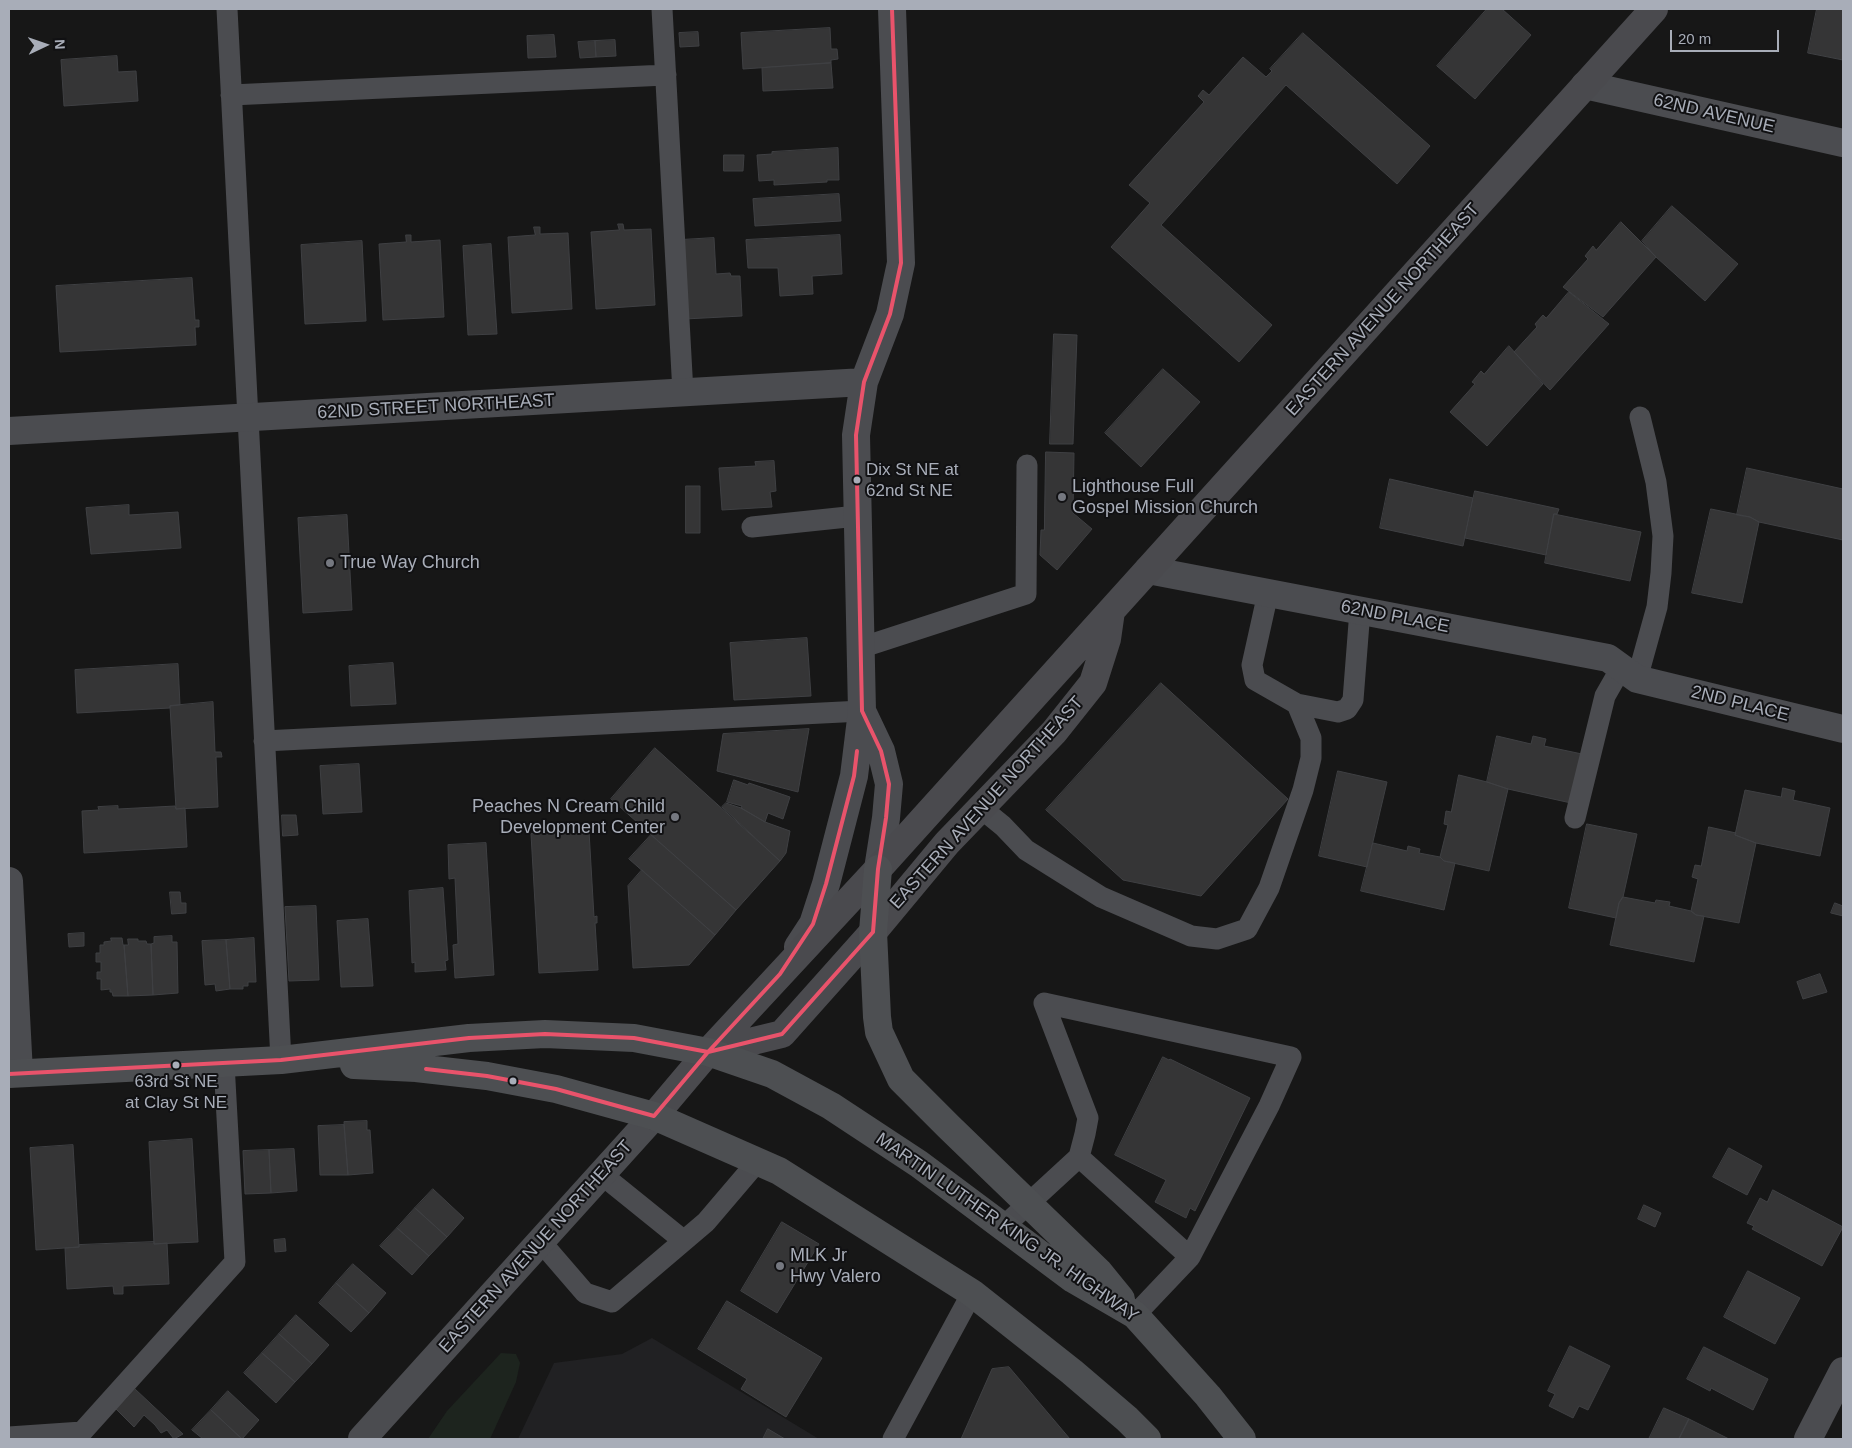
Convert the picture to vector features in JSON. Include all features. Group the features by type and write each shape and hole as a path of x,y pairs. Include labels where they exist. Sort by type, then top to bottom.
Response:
{"main road":[{"name":"EASTERN AVENUE NORTHEAST","path":"654,1116 708,1052 878,869 1111,611 1585,85 1648,11"},
{"name":"EASTERN AVENUE NORTHEAST","path":"708,1052 782,1034 873,932 947,843 1054,732 1092,683 1107,639 1111,611"},
{"path":"878,869 873,932 875,1003 878,1032 902,1079 949,1128 1099,1272 1135,1315"},
{"name":"MARTIN LUTHER KING JR. HIGHWAY","path":"281,1060 469,1038 545,1034 634,1038 708,1052 772,1074 831,1106 919,1164 1073,1278 1135,1315 1208,1396 1242,1439"},
{"path":"14,1074 281,1060 416,1068 487,1076 556,1089 654,1116 779,1171 972,1293 1072,1372 1127,1419 1147,1439"}],"street":[{"path":"780,974 813,924 826,884 854,776 862,711 855,445 864,382 890,314 901,263 892,9"},
{"name":"62ND AVENUE","path":"1585,85 1843,143"},
{"name":"62ND STREET NORTHEAST","path":"9,431 864,382"},
{"name":"62ND PLACE","path":"1148,570 1608,658 1629,673"},
{"name":"2ND PLACE","path":"1629,673 1843,729"},
{"path":"862,711 881,751 889,784 878,869"},
{"path":"9,881 14,1074"},
{"name":"EASTERN AVENUE NORTHEAST","path":"362,1439 654,1116"},
{"path":"1808,1439 1843,1371"}],"lane":[{"path":"227,9 281,1060"},
{"path":"662,9 683,393"},
{"path":"231,95 666,75"},
{"path":"1575,818 1605,696 1629,673 1657,607 1663,536 1656,482 1640,417"},
{"path":"860,648 1026,594 1027,465"},
{"path":"752,526 857,516"},
{"path":"1268,593 1252,665 1255,680 1297,704 1338,712 1347,709 1353,700 1360,610"},
{"path":"980,808 1003,826 1026,850 1101,897 1191,936 1217,939 1225,937 1247,929 1256,913 1269,888 1303,790 1311,758 1311,738 1297,704"},
{"path":"264,741 862,711"},
{"path":"1003,1227 1079,1157 1086,1134 1088,1118 1044,1003 1291,1057 1269,1106 1190,1257 1135,1315"},
{"path":"9,1437 82,1432 235,1262 224,1063"},
{"path":"1079,1157 1190,1257"},
{"path":"541,1242 585,1293 612,1302 706,1222 758,1162"},
{"path":"601,1174 684,1241"},
{"path":"893,1439 972,1293"}],"shaded area":[{"path":"652,1338 819,1439 518,1439 554,1363 622,1354"},
{"path":"501,1353 516,1354 520,1363 516,1382 490,1439 428,1439 447,1411"}],"building":[{"path":"1487,9 1502,9 1531,35 1475,99 1437,66"},
{"path":"1817,9 1843,9 1843,60 1808,53"},
{"path":"830,28 831,49 837,49 838,59 831,60 831,63 743,69 741,33"},
{"path":"698,32 699,46 680,47 679,33"},
{"path":"1303,33 1430,146 1397,184 1286,85 1161,225 1272,325 1239,362 1111,247 1150,203 1129,185 1204,102 1198,96 1203,90 1209,95 1243,57 1266,77 1272,71 1270,69"},
{"path":"554,35 556,57 528,58 527,36"},
{"path":"615,40 616,56 596,57 595,41"},
{"path":"595,41 596,57 580,58 578,42"},
{"path":"117,56 118,72 136,71 138,101 64,106 61,60"},
{"path":"831,63 833,88 763,91 762,68"},
{"path":"838,148 839,180 774,185 774,180 759,181 757,155 772,154 772,152"},
{"path":"724,155 744,155 743,171 724,171"},
{"path":"839,194 841,221 755,226 753,199"},
{"path":"1672,206 1738,264 1705,301 1656,257 1642,241"},
{"path":"1621,222 1656,257 1603,317 1563,287 1588,259 1585,256 1593,246 1596,250"},
{"path":"618,224 623,224 624,230 651,229 655,305 596,309 591,232 619,230"},
{"path":"534,227 540,227 540,234 568,233 572,309 512,313 508,237 535,235"},
{"path":"406,235 411,235 411,242 440,240 444,317 383,320 379,244 406,242"},
{"path":"840,235 842,274 812,276 813,294 780,296 778,268 748,268 746,240"},
{"path":"714,238 716,274 730,273 731,276 740,276 742,316 685,319 681,240"},
{"path":"362,241 366,321 305,324 301,245"},
{"path":"491,244 497,334 468,335 463,246"},
{"path":"192,278 195,320 199,320 199,327 195,327 196,345 60,352 56,286"},
{"path":"1569,292 1609,324 1550,390 1514,352 1537,327 1535,324 1543,315 1546,318"},
{"path":"1054,334 1077,335 1073,444 1050,444"},
{"path":"1509,346 1543,384 1487,446 1450,412 1475,384 1472,382 1481,371 1484,374"},
{"path":"1163,369 1200,402 1141,467 1105,433"},
{"path":"1046,452 1074,453 1073,513 1092,529 1057,570 1040,555 1041,530 1044,530"},
{"path":"774,461 776,491 770,492 772,507 722,510 719,468 756,466 755,462"},
{"path":"1747,468 1843,489 1843,540 1759,522 1750,517 1737,515"},
{"path":"1390,479 1473,498 1463,546 1380,528"},
{"path":"686,486 700,486 700,533 686,533"},
{"path":"1475,491 1559,509 1557,514 1554,514 1546,555 1465,538"},
{"path":"129,505 129,515 178,512 181,548 91,554 86,508"},
{"path":"1711,509 1750,517 1759,522 1742,603 1692,593"},
{"path":"1554,514 1641,532 1630,581 1545,563"},
{"path":"347,515 352,610 303,613 298,518"},
{"path":"807,638 811,696 734,700 730,643"},
{"path":"393,663 396,704 351,706 349,666"},
{"path":"178,664 180,705 170,706 170,708 77,713 75,670"},
{"path":"1161,683 1288,799 1201,896 1123,880 1046,810"},
{"path":"213,702 215,752 221,752 222,757 216,757 218,807 176,809 170,706"},
{"path":"809,729 798,792 717,771 723,734"},
{"path":"1497,736 1531,744 1533,736 1546,739 1544,746 1582,754 1571,803 1508,789 1487,782"},
{"path":"655,748 780,861 736,910 611,799"},
{"path":"359,764 362,812 323,814 320,766"},
{"path":"1338,771 1387,782 1367,867 1319,856"},
{"path":"1459,775 1508,789 1489,871 1444,861 1440,857 1448,825 1444,824 1446,811 1451,812"},
{"path":"734,780 790,797 783,819 768,813 765,822 741,808 742,806 727,802"},
{"path":"1783,788 1795,791 1793,800 1830,808 1820,856 1756,843 1735,835 1745,790 1781,797"},
{"path":"726,803 741,808 765,822 790,831 786,853 780,861 722,807"},
{"path":"118,806 118,809 175,806 176,809 185,808 187,847 84,853 82,811 99,810 98,807"},
{"path":"282,815 296,815 298,835 283,836"},
{"path":"1587,824 1637,834 1623,897 1619,903 1616,918 1569,908"},
{"path":"1709,827 1736,833 1735,835 1756,843 1739,923 1696,915 1691,911 1698,879 1692,877 1695,865 1701,866"},
{"path":"589,831 594,917 597,916 597,923 595,923 598,970 539,973 531,834"},
{"path":"651,835 736,910 715,935 629,859"},
{"path":"486,843 494,975 455,978 453,945 458,944 455,878 449,879 448,845"},
{"path":"1373,843 1407,851 1408,846 1420,849 1419,853 1440,857 1444,861 1455,863 1444,910 1361,891"},
{"path":"642,870 715,935 689,965 633,968 628,886"},
{"path":"443,888 448,960 445,961 446,970 415,972 415,962 412,963 409,891"},
{"path":"170,892 180,892 181,903 186,903 186,913 172,914"},
{"path":"1623,897 1655,903 1656,900 1670,902 1669,906 1704,916 1694,962 1610,945 1619,903"},
{"path":"1835,903 1843,906 1843,916 1831,913"},
{"path":"316,906 319,980 289,981 285,907"},
{"path":"368,919 373,986 341,987 337,921"},
{"path":"84,933 84,946 69,947 68,934"},
{"path":"172,936 172,942 177,942 178,993 153,995 151,944 154,943 154,937"},
{"path":"111,938 122,938 128,996 113,996 110,989 101,990 101,979 97,979 97,972 101,972 101,962 96,962 96,953 100,953 100,945 111,941"},
{"path":"254,938 256,982 248,982 248,986 243,986 243,989 230,989 226,940"},
{"path":"128,939 138,939 138,941 146,941 147,944 151,944 153,995 128,996 124,945 128,945"},
{"path":"226,940 230,989 216,991 215,984 205,985 202,941"},
{"path":"1820,974 1827,992 1803,999 1797,982"},
{"path":"1163,1057 1250,1098 1195,1211 1190,1208 1186,1218 1155,1202 1166,1180 1115,1155"},
{"path":"367,1121 367,1130 370,1130 373,1173 348,1175 344,1122"},
{"path":"344,1125 348,1175 320,1175 318,1126"},
{"path":"192,1139 198,1242 154,1244 149,1142"},
{"path":"73,1145 79,1247 36,1250 30,1148"},
{"path":"1729,1148 1762,1166 1747,1195 1713,1177"},
{"path":"294,1149 297,1191 271,1193 269,1150"},
{"path":"269,1150 271,1193 245,1194 243,1151"},
{"path":"433,1189 464,1218 447,1237 415,1208"},
{"path":"1773,1190 1843,1227 1822,1266 1752,1229 1754,1226 1747,1223 1760,1198 1767,1202"},
{"path":"1644,1205 1661,1213 1655,1227 1638,1219"},
{"path":"415,1208 447,1237 429,1256 397,1228"},
{"path":"782,1222 819,1244 777,1313 741,1291"},
{"path":"397,1228 429,1256 412,1275 380,1246"},
{"path":"285,1239 286,1251 275,1252 274,1240"},
{"path":"154,1242 154,1244 167,1243 169,1284 123,1286 123,1294 114,1294 113,1286 67,1289 65,1248 79,1247 79,1245"},
{"path":"353,1264 386,1293 369,1313 336,1283"},
{"path":"1748,1271 1800,1298 1775,1344 1724,1317"},
{"path":"336,1283 369,1313 351,1332 319,1303"},
{"path":"727,1301 822,1358 786,1417 741,1389 747,1379 698,1349"},
{"path":"296,1315 329,1345 312,1364 279,1334"},
{"path":"279,1334 312,1364 295,1382 262,1353"},
{"path":"1570,1346 1610,1366 1588,1410 1579,1406 1573,1418 1549,1406 1555,1394 1548,1391"},
{"path":"1704,1347 1768,1379 1753,1410 1711,1388 1710,1391 1687,1379"},
{"path":"262,1353 295,1382 276,1403 244,1373"},
{"path":"1009,1367 1070,1439 961,1439 992,1369"},
{"path":"135,1389 183,1434 174,1439 167,1430 161,1433 144,1415 134,1427 116,1409"},
{"path":"228,1391 259,1420 242,1439 211,1410"},
{"path":"1664,1408 1689,1419 1679,1439 1649,1439"},
{"path":"211,1410 242,1439 203,1439 192,1430"},
{"path":"1689,1419 1729,1439 1679,1439"},
{"path":"768,1429 785,1439 763,1439"}],"transit line":[{"path":"9,1074 281,1060 469,1038 545,1034 634,1038 708,1052 782,1034 873,932 878,869 889,784 881,751 862,711 856,435 864,382 890,314 901,263 892,9"},
{"path":"426,1069 487,1076 556,1089 654,1116 708,1052 780,974 813,924 826,884 854,776 857,751"}],"place":[{"name":"Dix St NE at 62nd St NE","path":"857,480"},
{"name":"Lighthouse Full Gospel Mission Church","path":"1062,497"},
{"name":"True Way Church","path":"330,563"},
{"name":"Peaches N Cream Child Development Center","path":"675,817"},
{"name":"63rd St NE at Clay St NE","path":"176,1065"},
{"name":"MLK Jr Hwy Valero","path":"780,1266"}]}
